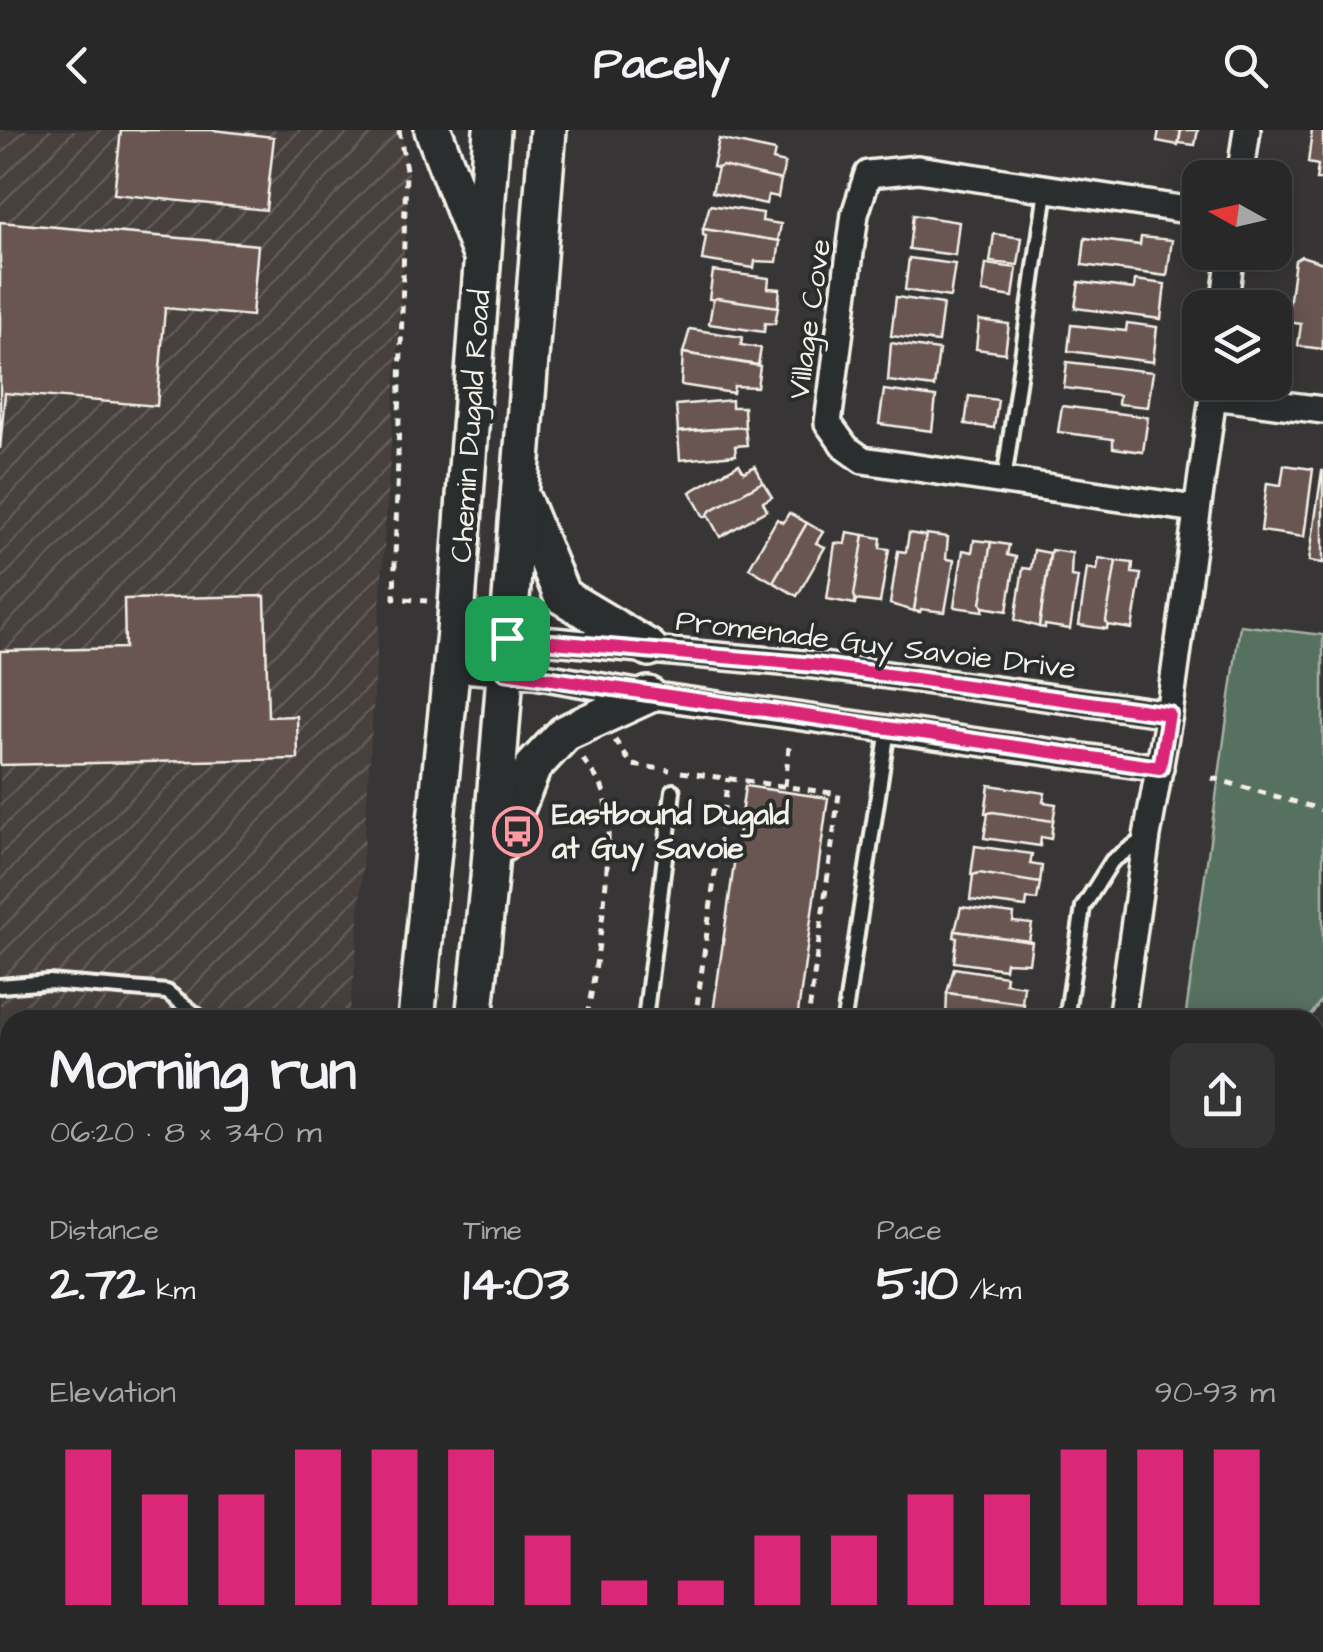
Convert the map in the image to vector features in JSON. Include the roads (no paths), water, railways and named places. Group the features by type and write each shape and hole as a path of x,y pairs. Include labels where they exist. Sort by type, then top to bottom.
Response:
{"main road":[{"path":"433,130 482,257"},
{"name":"Chemin Dugald Road","path":"417,1010 455,632 492,130"},
{"name":"Chemin Dugald Road","path":"475,1010 548,130"},
{"path":"517,487 562,596 648,648"},
{"path":"489,878 532,767 564,733 648,695"}],"street":[{"path":"1243,160 1247,130"},
{"name":"Village Cove","path":"1182,209 918,169 868,174 855,214 828,423 846,448 863,460 1195,509"},
{"path":"1122,1010 1212,400"},
{"path":"1271,400 1323,410"},
{"name":"Promenade Guy Savoie Drive","path":"455,632 506,655 648,695 1160,768"},
{"name":"Promenade Guy Savoie Drive","path":"451,668 506,655 648,648 815,665 1169,714"}],"lane":[{"path":"1004,481 1046,190"},
{"path":"846,1010 888,729"},
{"path":"646,1010 673,791"},
{"path":"1068,1010 1083,908 1112,861 1147,836"},
{"path":"0,986 49,982 167,992 190,1010"}],"place":[{"name":"Eastbound Dugald at Guy Savoie","path":"517,831"}]}
